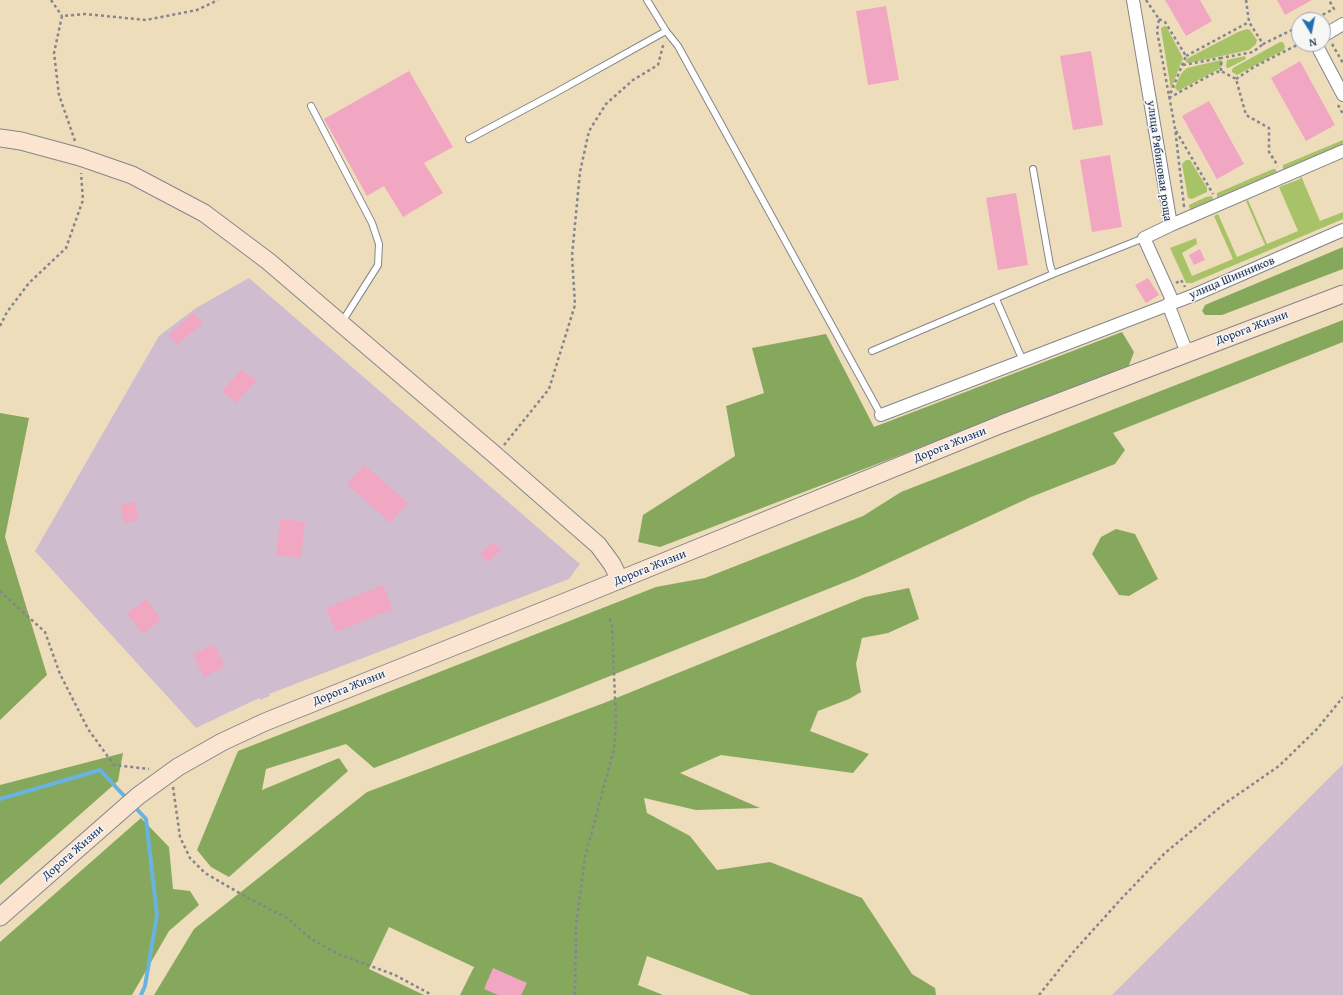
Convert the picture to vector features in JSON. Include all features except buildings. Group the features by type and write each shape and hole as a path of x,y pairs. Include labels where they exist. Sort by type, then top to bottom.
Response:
{"main road":[{"path":"0,138 22,141 80,157 132,175 204,213 268,261 598,545 612,564 620,580"},
{"name":"Дорога Жизни","path":"0,917 138,796 171,772 222,742 265,722 620,580 1002,424 1343,294"}],"street":[{"name":"улица Рябиновая роща","path":"1133,0 1171,225 1144,238"},
{"path":"1331,33 1343,24"},
{"path":"1320,52 1343,96"},
{"path":"1171,225 1343,151"},
{"name":"улица Шинников","path":"881,415 1194,295 1343,230"},
{"path":"1144,238 1171,303 1187,353"}],"lane":[{"path":"647,0 666,31 678,46 881,415"},
{"path":"469,139 562,90 666,31"},
{"path":"311,106 372,222 379,244 378,265 341,323"},
{"path":"1033,169 1050,265 1053,274"},
{"path":"872,351 1053,274 1144,238"},
{"path":"996,299 1023,361"}],"path":[{"path":"0,326 7,312 29,283 66,248 83,200 80,157 59,95 54,53 62,16 51,0"},
{"path":"62,16 84,14 146,20 197,10 218,0"},
{"path":"1146,0 1158,19 1165,22 1186,56"},
{"path":"1246,0 1249,22 1264,44"},
{"path":"1328,12 1334,9 1329,0"},
{"path":"1158,19 1157,31 1175,128 1184,206 1191,202"},
{"path":"1169,98 1186,56 1249,22"},
{"path":"495,455 549,390 575,305 572,256 580,172 590,131 606,104 634,80 658,65 663,50 666,31"},
{"path":"1182,65 1252,52 1264,44 1291,31"},
{"path":"1331,45 1343,63"},
{"path":"1236,79 1254,67 1291,48"},
{"path":"1221,58 1221,71"},
{"path":"1169,98 1214,73 1221,71 1236,79 1246,115 1269,128 1269,152 1277,165 1284,162"},
{"path":"1175,128 1213,192 1218,205"},
{"path":"1205,196 1213,192"},
{"path":"0,592 45,632 60,674 88,728 114,765 171,772 180,837 190,858 206,873 248,898 287,918 310,938 338,954 395,975 432,995"},
{"path":"575,995 576,926 585,857 614,749 616,721 612,627 609,617"},
{"path":"1039,995 1081,944 1165,853 1224,804 1279,766 1317,729 1343,697"}],"shaded area":[{"path":"249,278 580,564 569,579 269,694 270,696 260,700 260,698 257,699 196,728 35,551 159,336 196,308"},
{"path":"1343,764 1343,995 1112,995"}],"green space":[{"path":"1166,26 1183,58 1171,89 1161,29 1162,27"},
{"path":"1247,29 1250,30 1257,40 1256,44 1249,50 1194,62 1186,62 1188,58 1238,32"},
{"path":"1280,42 1283,42 1285,47 1284,50 1237,75 1232,72 1233,68"},
{"path":"1245,56 1246,59 1227,68 1227,60"},
{"path":"1221,60 1223,62 1219,69 1178,91 1175,88 1181,74 1187,68"},
{"path":"1343,140 1343,144 1283,170 1283,165"},
{"path":"1186,160 1190,160 1207,188 1207,192 1192,199 1188,198 1182,164"},
{"path":"1273,169 1277,172 1217,198 1217,193"},
{"path":"1301,176 1320,221 1343,212 1343,219 1192,283 1186,283 1170,248 1196,238 1197,244 1182,253 1192,276 1233,259 1214,216 1218,214 1237,257 1265,245 1246,201 1248,200 1267,244 1298,231 1279,187 1300,179"},
{"path":"1212,196 1213,200 1190,210 1189,205 1206,197"},
{"path":"1343,247 1343,269 1222,315 1205,315 1202,311 1205,305"},
{"path":"1343,320 1343,342 1113,433 1125,450 1115,464 1031,497 858,577 555,698 374,768 346,744 266,769 262,790 339,758 348,771 229,877 211,867 197,850 238,751 656,587 705,578 863,516 901,492"},
{"path":"1122,332 1134,352 1128,368 660,547 638,542 643,515 735,456 726,406 764,393 752,348 826,334 874,427"},
{"path":"0,413 29,418 5,537 47,675 0,720"},
{"path":"1116,529 1135,534 1158,579 1129,596 1119,595 1092,554 1101,537"},
{"path":"909,588 919,619 888,633 862,638 856,664 861,692 849,699 818,711 810,731 869,754 853,773 721,755 680,773 760,808 696,810 644,798 647,813 690,836 717,870 770,862 862,898 912,974 935,988 936,995 751,995 647,956 638,985 663,995 460,995 474,967 389,927 369,969 424,995 154,995 194,929 367,792 604,703 865,597"},
{"path":"123,753 118,781 0,885 0,785"},
{"path":"141,818 169,847 173,889 190,891 199,905 169,931 132,995 0,995 0,942"}],"waterway":[{"path":"0,799 100,770 128,800"},
{"path":"133,805 146,819 157,915 145,986 141,995"}]}
